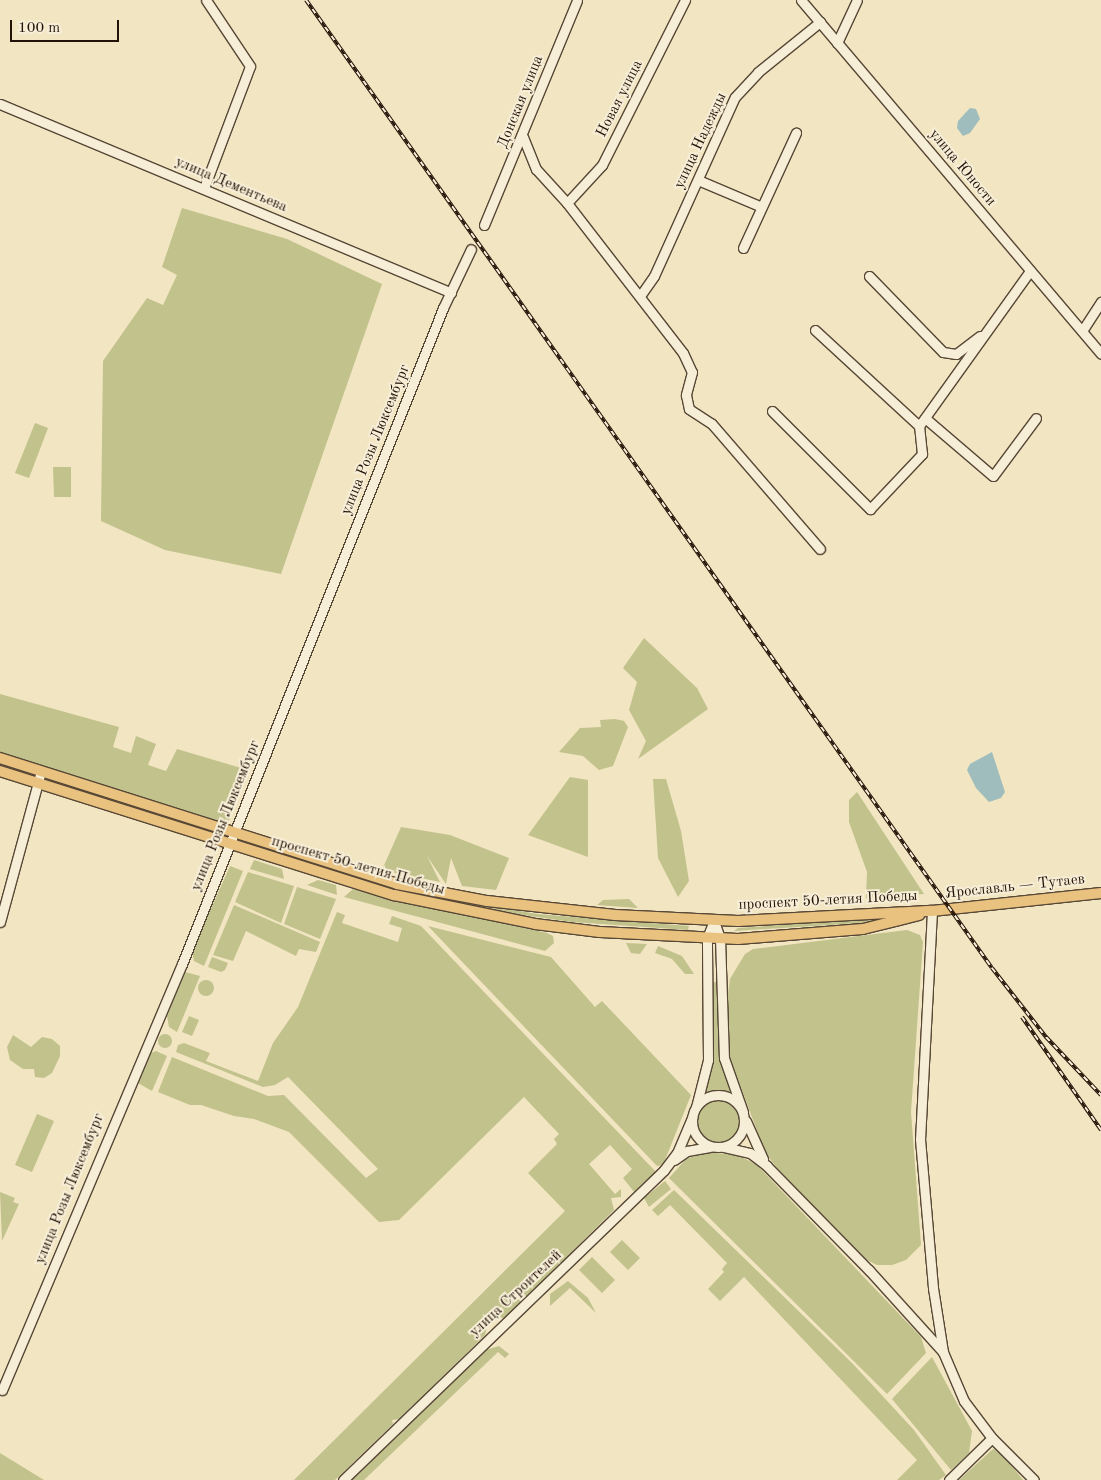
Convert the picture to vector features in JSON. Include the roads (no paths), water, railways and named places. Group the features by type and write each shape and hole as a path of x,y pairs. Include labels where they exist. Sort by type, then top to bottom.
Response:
{"main road":[{"name":"проспект 50-летия Победы","path":"0,758 236,830 334,864 428,891 564,910 714,921 932,912"},
{"name":"проспект 50-летия Победы","path":"0,771 231,842 356,884 434,905 561,928 720,938 863,929 932,912"},
{"name":"Ярославль — Тутаев","path":"932,912 1101,892"}],"street":[{"path":"204,188 250,66 206,0"},
{"name":"Донская улица","path":"484,226 523,137 577,0"},
{"name":"Новая улица","path":"567,203 602,165 685,0"},
{"name":"улица Юности","path":"801,0 1101,354"},
{"path":"837,43 857,0"},
{"name":"улица Надежды","path":"640,296 654,276 734,97 758,72 820,22"},
{"name":"улица Дементьева","path":"0,104 451,293"},
{"path":"743,248 796,133"},
{"path":"523,137 531,162 567,203 683,353 692,372 686,395 689,409 712,424 820,550"},
{"path":"698,180 762,208"},
{"name":"улица Розы Люксембург","path":"2,1390 236,830 451,293 471,249"},
{"path":"919,426 1030,271"},
{"path":"868,276 943,352 956,354 988,330"},
{"path":"1082,331 1101,302"},
{"path":"772,411 870,509 922,454 919,426 815,330"},
{"path":"925,418 993,476 1036,418"},
{"path":"0,922 41,771"},
{"path":"932,912 920,1138 933,1288 943,1352 957,1390 992,1438 1034,1480"},
{"path":"714,921 707,938 709,1047 696,1107 692,1117 697,1137 714,1147"},
{"path":"714,921 720,938 724,1058 744,1115 767,1166"},
{"path":"696,1107 703,1099 723,1095 732,1098 744,1115 741,1135 724,1147"},
{"name":"улица Строителей","path":"343,1480 672,1162 692,1117"},
{"path":"672,1162 693,1148 724,1147 750,1152 767,1166 943,1352"},
{"path":"949,1480 992,1438"}],"water":[{"path":"970,108 976,109 980,119 970,133 963,136 957,128 958,121"},
{"path":"992,752 1005,792 1001,798 989,802 976,788 967,770 970,764"}],"railway":[{"path":"306,0 992,968 1046,1037 1101,1095"},
{"path":"1022,1017 1101,1130"}]}
